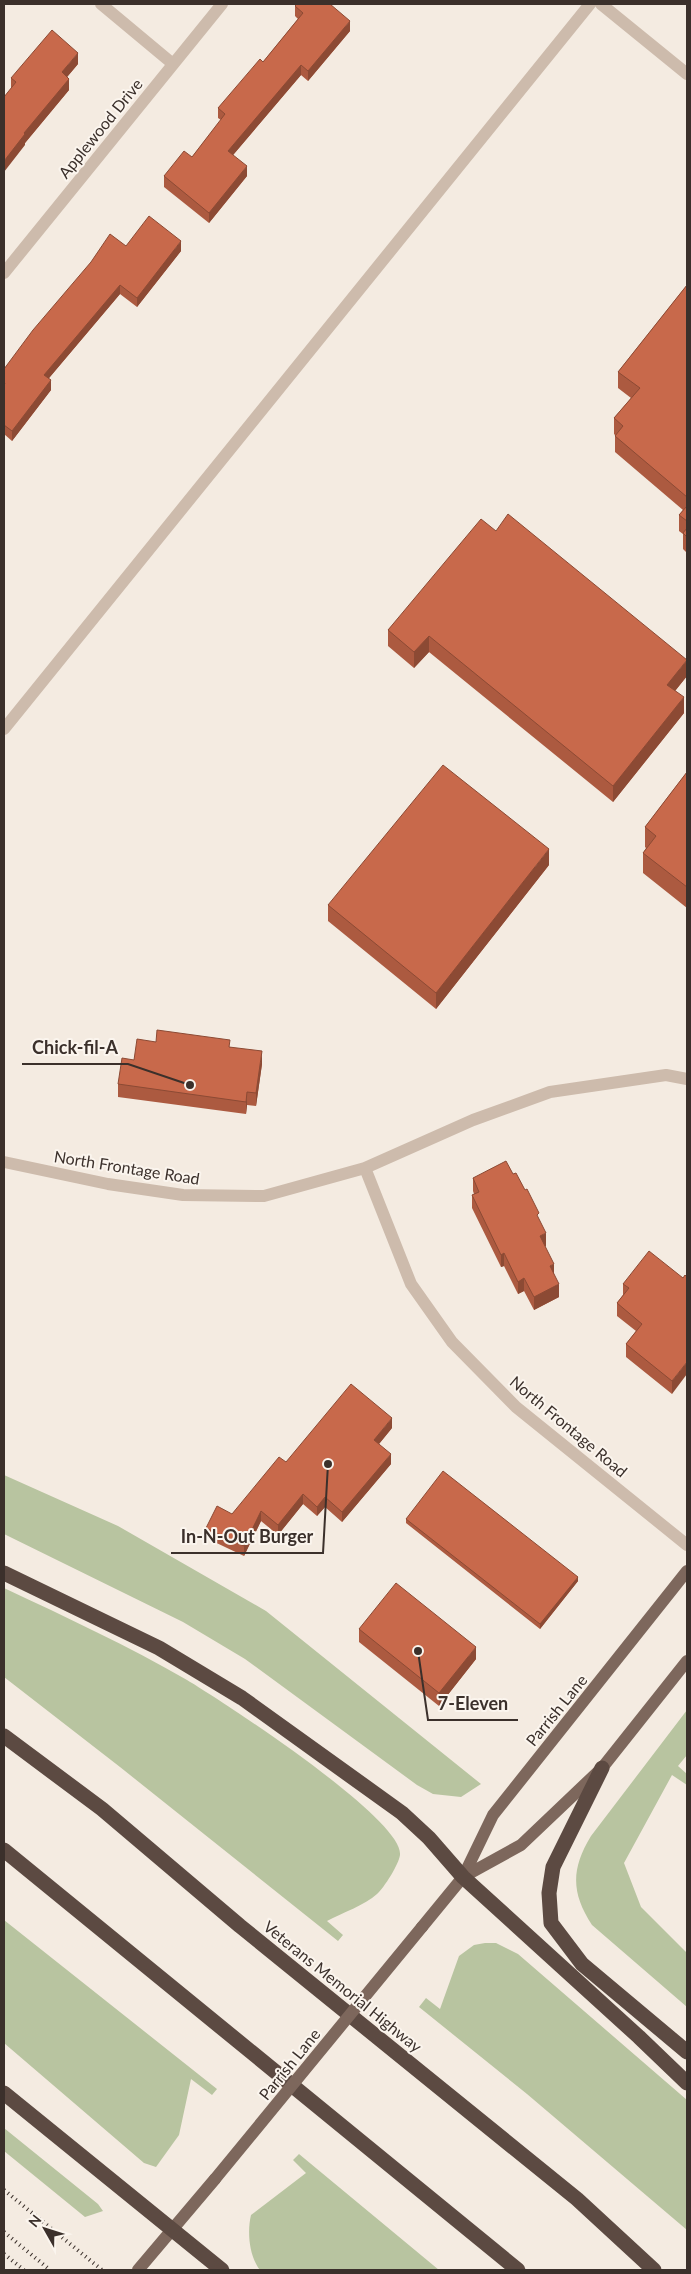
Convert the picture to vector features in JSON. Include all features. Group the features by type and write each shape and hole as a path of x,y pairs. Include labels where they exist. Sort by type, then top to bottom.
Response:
{"highway":[{"path":"4,1573 159,1648 242,1698 402,1813 429,1838 463,1877 640,2037 687,2083"},
{"name":"Veterans Memorial Highway","path":"4,1736 102,1809 240,1926 577,2199 654,2270"},
{"path":"602,1768 553,1867 549,1892 551,1923 582,1964 687,2052"},
{"path":"4,1850 518,2270"},
{"path":"4,2093 222,2270"}],"main road":[{"name":"Parrish Lane","path":"138,2270 463,1877 493,1815 687,1571"},
{"name":"Parrish Lane","path":"463,1877 521,1845 602,1768 687,1661"}],"street":[{"path":"101,4 173,64"},
{"name":"Applewood Drive","path":"4,273 222,4"},
{"path":"4,729 590,4"},
{"path":"601,4 687,74"},
{"path":"365,1168 473,1120 550,1092 666,1075 687,1079"},
{"name":"North Frontage Road","path":"4,1162 108,1184 183,1195 264,1196 365,1168 411,1284 452,1342 516,1407 687,1545"}],"green space":[{"path":"4,1475 118,1526 266,1611 481,1784 461,1797 433,1794 417,1785 245,1659 183,1622 4,1534"},
{"path":"4,1588 120,1644 187,1680 271,1735 344,1789 373,1815 393,1838 400,1855 399,1859 391,1876 377,1894 360,1905 327,1921 343,1935 338,1941 4,1677"},
{"path":"687,1710 687,1755 678,1766 687,1774 687,1785 672,1775 624,1863 641,1907 687,1953 687,2007 592,1925 580,1902 576,1881 580,1859 591,1836"},
{"path":"4,1920 217,2089 212,2095 191,2079 179,2135 156,2167 144,2163 4,2043"},
{"path":"496,1943 518,1954 687,2100 687,2230 527,2094 419,2007 426,1998 440,2009 459,1956 474,1945"},
{"path":"4,2128 98,2204 103,2211 85,2217 4,2151"},
{"path":"299,2154 439,2270 260,2270 251,2251 249,2229 251,2215 306,2173 293,2160"}],"building":[{"path":"297,4 330,4 350,21 308,71 301,65 228,151 247,166 209,213 164,176 184,151 192,157 225,114 218,108 260,59 263,62 303,13 295,6"},
{"path":"52,30 78,53 62,72 69,79 24,133 4,161 4,97 16,82 11,78"},
{"path":"149,216 181,241 137,298 120,285 44,375 51,380 12,431 4,425 4,369 33,330 91,262 110,234 126,246"},
{"path":"687,285 687,497 615,436 623,426 614,418 640,388 618,372"},
{"path":"687,506 687,521 679,515"},
{"path":"508,514 687,660 667,685 684,697 613,786 429,636 414,652 388,630 481,519 496,531"},
{"path":"687,528 687,537 683,533"},
{"path":"443,765 549,849 436,993 328,905"},
{"path":"687,772 687,887 643,853 656,836 645,827"},
{"path":"157,1030 230,1040 229,1047 262,1051 256,1093 247,1092 246,1102 118,1084 122,1058 134,1060 137,1039 156,1042"},
{"path":"506,1161 513,1174 516,1173 525,1190 527,1189 539,1213 537,1215 546,1233 540,1236 554,1264 550,1266 559,1284 534,1297 524,1278 518,1282 504,1253 501,1255 472,1195 479,1192 473,1178"},
{"path":"649,1251 683,1278 685,1275 687,1277 687,1362 672,1381 626,1344 642,1324 617,1303 629,1288 623,1284"},
{"path":"351,1384 392,1418 374,1440 391,1454 342,1512 325,1497 317,1507 303,1494 278,1525 261,1511 244,1546 206,1528 217,1506 232,1514 279,1457 286,1462"},
{"path":"443,1471 578,1577 540,1624 406,1519"},
{"path":"396,1583 476,1647 439,1693 359,1629"}],"railway":[{"path":"4,2190 102,2270"},
{"path":"4,2232 50,2270"},
{"path":"4,2254 24,2270"}],"place":[{"name":"Chick-fil-A","path":"190,1085"},
{"name":"In-N-Out Burger","path":"328,1464"},
{"name":"7-Eleven","path":"418,1651"}]}
